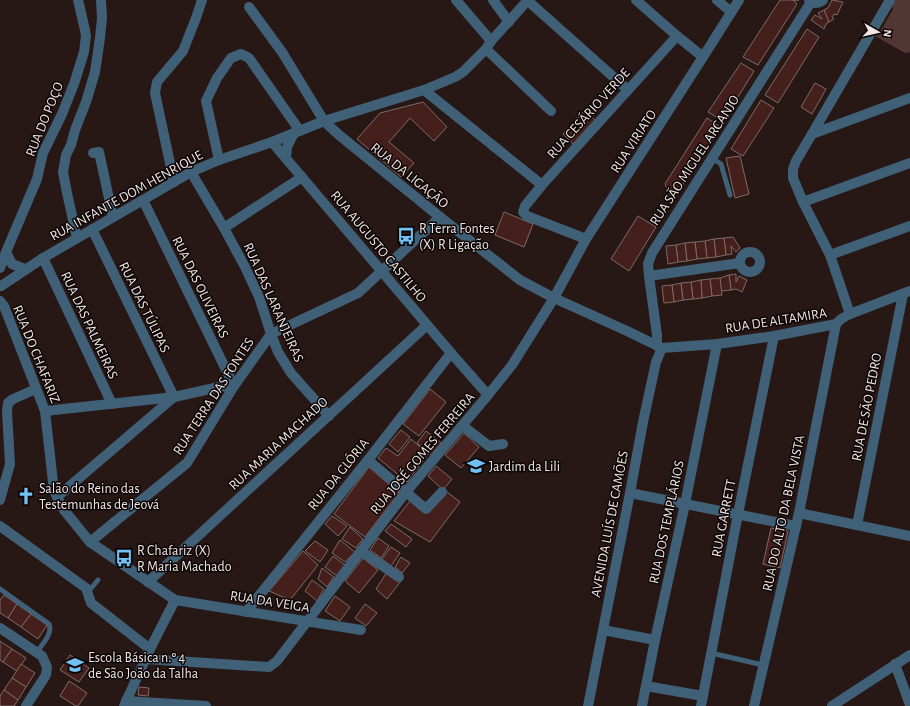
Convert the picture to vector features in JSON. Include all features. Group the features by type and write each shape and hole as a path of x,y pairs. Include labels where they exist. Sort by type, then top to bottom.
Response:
{"street":[{"name":"RUA DO POÇO","path":"0,268 37,179 43,153 62,114 74,84 84,52 86,36 78,0"},
{"path":"77,238 64,172 66,154 72,145 75,130 86,102 95,72 102,18 101,0"},
{"path":"174,182 155,93 157,82 183,51 202,0"},
{"path":"456,0 489,45 551,111"},
{"path":"493,0 508,22"},
{"path":"527,0 628,90"},
{"name":"RUA INFANTE DOM HENRIQUE","path":"0,289 25,269 191,172 324,121 424,90 456,77 463,72 489,45 527,0"},
{"path":"636,0 676,36 703,57"},
{"path":"717,0 731,12"},
{"name":"RUA VIRIATO","path":"554,298 586,239 739,0"},
{"path":"810,1 818,3 823,0"},
{"path":"850,314 830,255 803,202 794,178 793,169 796,161 890,0"},
{"name":"RUA SÃO MIGUEL ARCANJO","path":"660,347 649,276 648,264 652,253 810,1"},
{"name":"RUA DA LIGAÇÃO","path":"249,7 282,52 324,121 339,135 520,280 554,298 660,347"},
{"name":"RUA CESÁRIO VERDE","path":"586,239 527,216 523,212 525,206 542,185 676,36"},
{"path":"219,160 206,101 217,78 231,58 241,54 249,58 297,132 287,148 286,158"},
{"path":"424,90 542,185"},
{"path":"812,134 910,98"},
{"name":"RUA AUGUSTO CASTILHO","path":"272,142 488,395"},
{"path":"93,153 99,152 113,217"},
{"path":"803,202 910,163"},
{"name":"RUA DAS LARANJEIRAS","path":"191,172 245,267 259,297 278,352 291,373 329,416"},
{"path":"224,228 302,177"},
{"name":"RUA DAS OLIVEIRAS","path":"143,200 234,386"},
{"name":"RUA TERRA DAS FONTES","path":"90,542 187,463 234,386 271,334 358,293 440,217"},
{"path":"830,255 910,226"},
{"name":"RUA DAS TÚLIPAS","path":"92,229 174,397"},
{"path":"6,252 12,264 25,269"},
{"name":"RUA DAS PALMEIRAS","path":"43,258 112,404"},
{"path":"649,276 740,263"},
{"name":"RUA DE ALTAMIRA","path":"660,347 717,344 774,336 836,324 840,319 850,314 906,293"},
{"name":"RUA DE SÃO PEDRO","path":"857,525 906,293"},
{"name":"RUA JOSÉ GOMES FERREIRA","path":"146,659 269,667 277,661 406,492 463,426 512,365 554,298"},
{"name":"RUA DO CHAFARIZ","path":"0,301 4,306 45,411 54,491 64,510 90,542 175,600"},
{"name":"RUA DO ALTO DA BELA VISTA","path":"754,706 799,513 836,324"},
{"name":"RUA MARIA MACHADO","path":"148,582 428,325"},
{"name":"RUA GARRETT","path":"702,701 774,336"},
{"name":"RUA DOS TEMPLÁRIOS","path":"642,706 717,344"},
{"name":"AVENIDA LUÍS DE CAMÕES","path":"588,706 651,382 660,347"},
{"name":"RUA DA GLÓRIA","path":"246,612 368,460 451,353"},
{"path":"45,411 174,397 219,387 234,386"},
{"path":"0,500 10,464 7,411 8,404 13,398 36,389"},
{"path":"57,497 174,397"},
{"path":"154,399 158,412"},
{"path":"463,426 489,446 503,444"},
{"path":"368,460 426,509 442,492"},
{"path":"630,493 796,526"},
{"path":"799,513 910,536"},
{"path":"0,526 86,588 91,603 150,649"},
{"path":"361,551 399,577"},
{"path":"175,600 125,703 206,706"},
{"name":"RUA DA VEIGA","path":"175,600 361,630"},
{"path":"0,628 42,656 47,667 46,675 26,706"},
{"path":"603,630 655,640"},
{"path":"832,706 848,701 895,664 910,655"},
{"path":"895,664 910,705"},
{"path":"646,686 702,701"}],"lane":[{"path":"712,158 721,164 730,195"},
{"path":"88,593 98,580"},
{"path":"0,590 49,624 51,628 50,633 37,652"},
{"path":"711,653 764,665"}],"shaded area":[{"path":"895,0 910,0 910,52 905,53 875,36 879,34 893,9 892,6"}],"building":[{"path":"780,0 793,0 797,4 758,65 743,57"},
{"path":"832,0 843,2 837,15 834,14 832,17 834,19 829,22 824,10 828,8"},
{"path":"824,10 829,22 826,24 824,29 811,20 815,15 822,19 818,13"},
{"path":"807,29 819,37 778,103 765,95"},
{"path":"741,63 754,71 723,121 708,112"},
{"path":"815,83 826,89 812,114 801,107"},
{"path":"761,100 774,108 743,156 731,149"},
{"path":"423,102 447,127 434,141 410,118 389,142 414,163 401,177 357,139 380,113"},
{"path":"585,110 595,120 573,144 563,134"},
{"path":"707,118 720,127 680,189 673,187 677,192 670,195 665,184"},
{"path":"740,156 749,194 735,198 726,158"},
{"path":"504,212 533,224 524,247 495,235"},
{"path":"638,216 656,227 629,271 611,259"},
{"path":"733,237 740,248 736,252 731,246 732,254 726,255 724,238"},
{"path":"724,238 726,255 716,257 714,239"},
{"path":"714,239 716,257 707,258 705,241"},
{"path":"705,241 707,258 697,259 695,242"},
{"path":"695,242 697,259 687,261 685,243"},
{"path":"685,243 687,261 678,262 676,245"},
{"path":"676,245 678,262 668,264 666,246"},
{"path":"736,274 736,282 739,276 747,280 742,292 736,289 731,290 729,275"},
{"path":"729,275 731,290 721,291 720,278"},
{"path":"720,278 722,295 712,296 710,279"},
{"path":"710,279 712,296 702,298 701,280"},
{"path":"701,280 702,298 693,299 691,282"},
{"path":"691,282 693,299 683,300 681,283"},
{"path":"681,283 683,300 674,302 672,285"},
{"path":"672,285 674,302 664,303 662,286"},
{"path":"430,389 446,402 419,436 403,424"},
{"path":"401,430 410,437 398,452 389,444"},
{"path":"426,431 441,443 431,455 417,443"},
{"path":"464,433 479,447 461,468 445,455"},
{"path":"411,439 428,454 407,482 378,458 386,448 398,456"},
{"path":"436,466 452,479 443,490 428,476"},
{"path":"369,467 399,493 365,537 334,514"},
{"path":"447,492 460,502 430,542 394,521 410,501 426,513"},
{"path":"332,516 347,526 338,536 325,524"},
{"path":"391,524 412,539 406,547 385,531"},
{"path":"350,527 363,539 356,548 342,539"},
{"path":"771,528 788,531 780,568 763,564"},
{"path":"378,538 389,546 381,558 370,550"},
{"path":"340,540 355,552 345,562 332,553"},
{"path":"315,541 328,550 320,562 305,551"},
{"path":"391,547 400,553 391,566 382,559"},
{"path":"303,551 318,565 290,600 269,591"},
{"path":"333,556 345,565 337,576 325,567"},
{"path":"401,557 410,563 402,573 395,567"},
{"path":"363,558 378,570 359,593 345,581"},
{"path":"322,568 334,577 327,587 318,579"},
{"path":"387,572 401,581 387,599 376,589"},
{"path":"312,580 324,589 317,601 305,591"},
{"path":"4,595 17,604 8,618 0,613 0,600"},
{"path":"335,596 350,607 340,621 325,611"},
{"path":"17,604 31,614 21,627 8,618"},
{"path":"365,604 377,613 366,626 355,618"},
{"path":"31,614 47,625 38,639 21,627"},
{"path":"0,641 12,649 3,662 0,660"},
{"path":"12,649 26,658 17,671 3,662"},
{"path":"70,655 89,668 79,682 60,670"},
{"path":"21,664 35,673 26,687 12,678"},
{"path":"12,678 26,687 18,700 4,690"},
{"path":"69,681 87,693 78,706 60,696"},
{"path":"139,687 149,688 148,696 138,695"},
{"path":"4,690 18,700 14,706 0,705 0,696"}],"place":[{"name":"R Terra Fontes (X) R Ligação","path":"406,236"},
{"name":"Jardim da Lili","path":"476,466"},
{"name":"Salão do Reino das Testemunhas de Jeová","path":"26,496"},
{"name":"R Chafariz (X) R Maria Machado","path":"124,558"},
{"name":"Escola Básica n.º 4 de São João da Talha","path":"75,665"}]}
